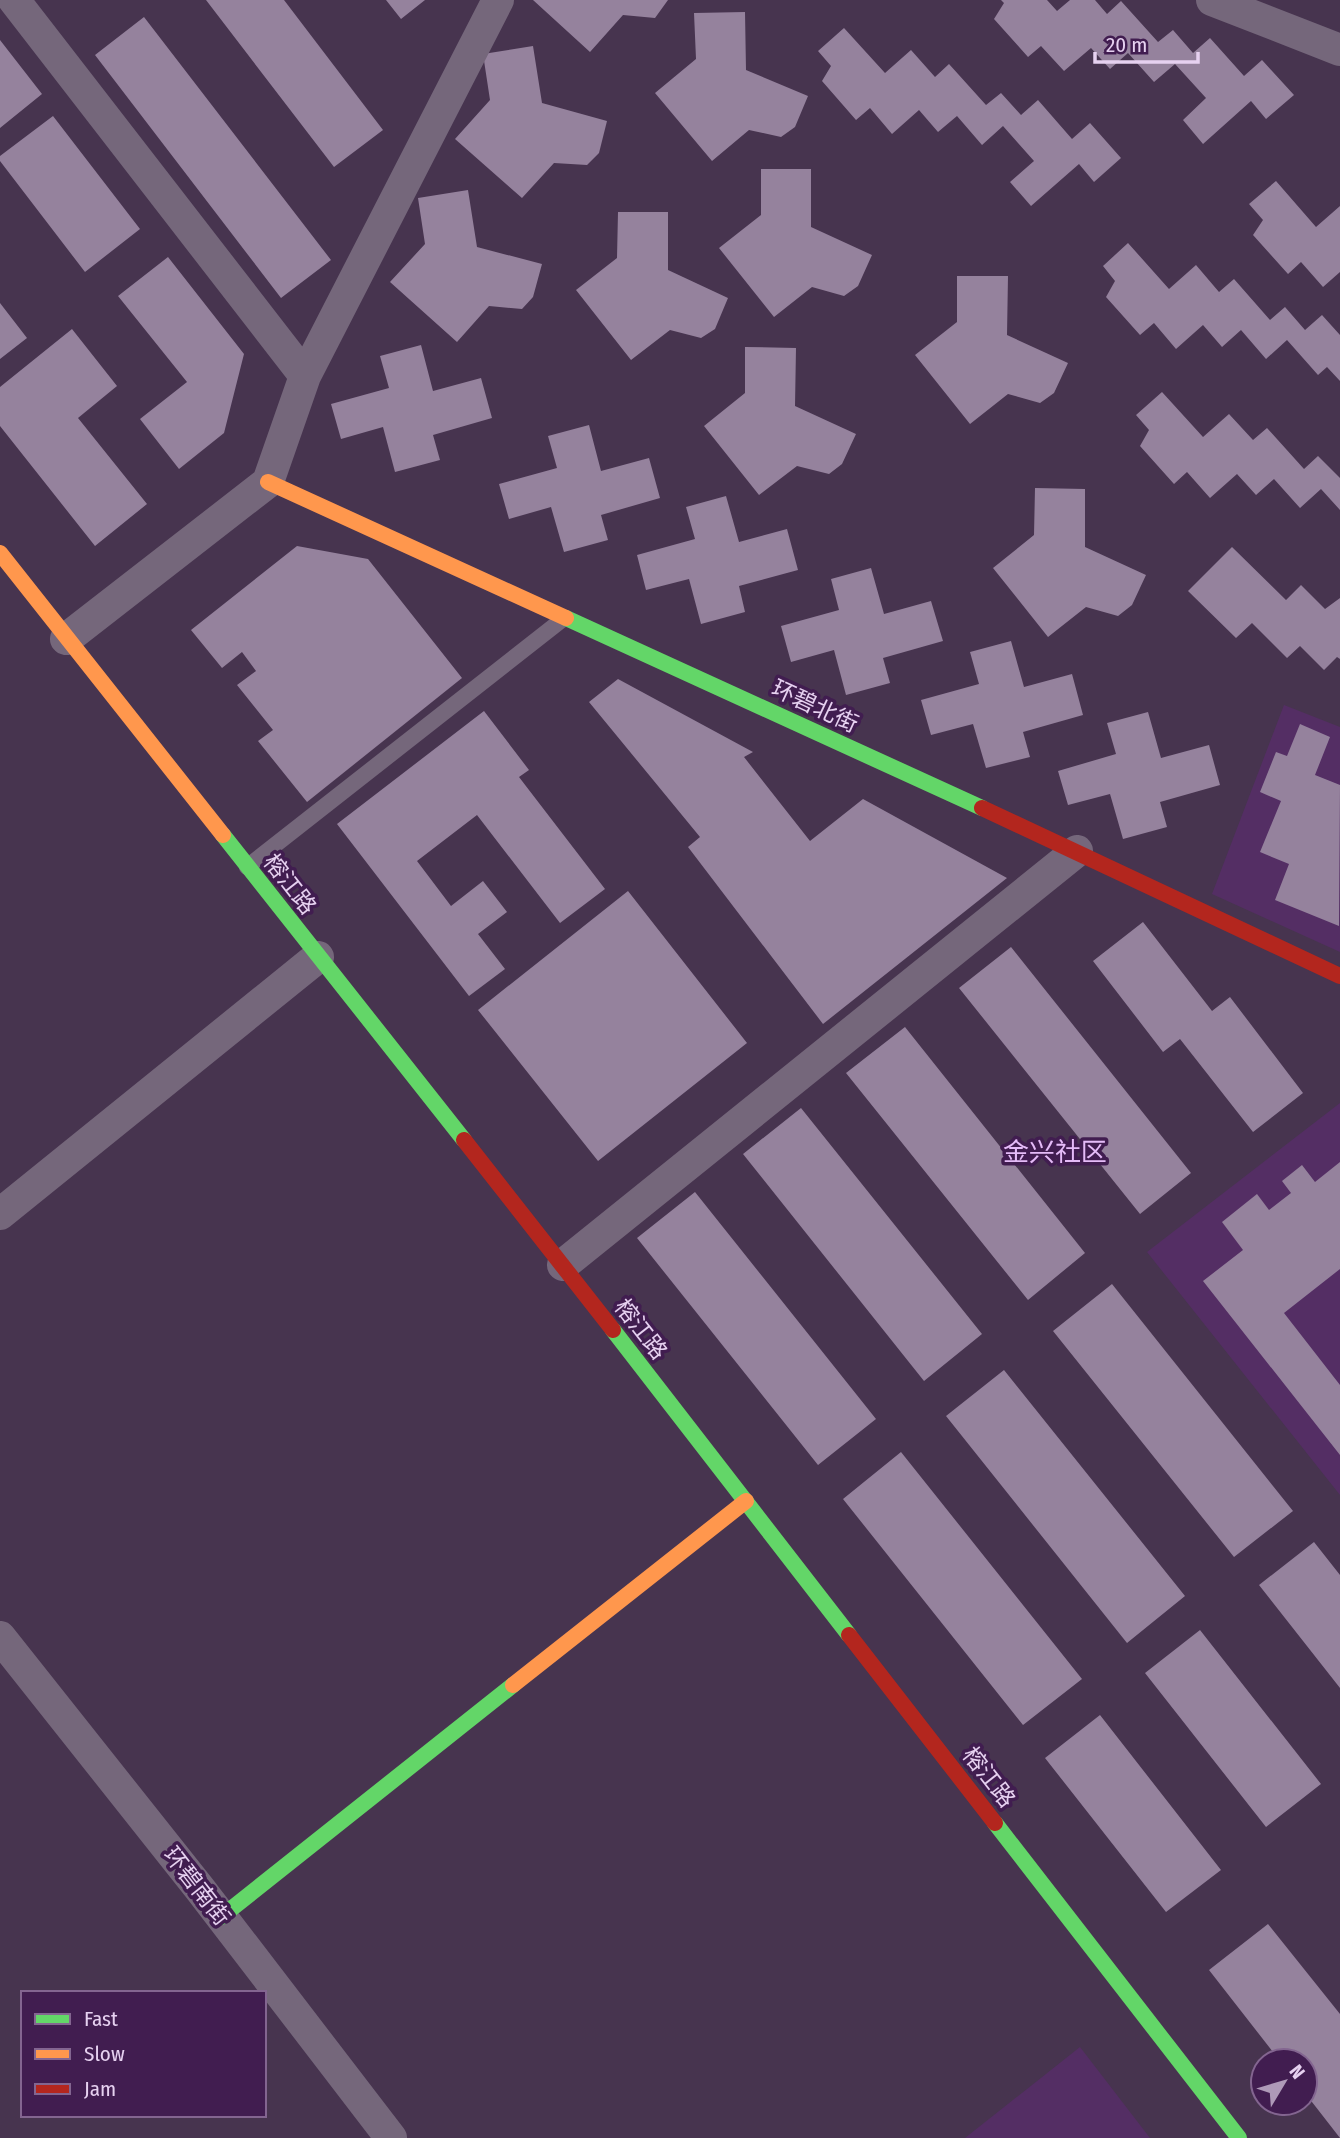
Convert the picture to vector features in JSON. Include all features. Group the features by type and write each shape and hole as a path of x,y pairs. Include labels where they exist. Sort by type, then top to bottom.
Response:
{"street":[{"path":"14,0 305,376"},
{"path":"66,639 268,482 305,376 498,0"},
{"path":"1212,0 1340,50"},
{"name":"环碧北街","path":"268,482 1077,851 1340,976"},
{"name":"榕江路","path":"0,553 563,1265 1239,2138"},
{"path":"563,1265 1077,851"},
{"path":"0,1214 318,957"},
{"path":"221,1917 746,1501"},
{"name":"环碧南街","path":"0,1637 391,2138"}],"lane":[{"path":"247,867 565,617"}],"shaded area":[{"path":"1284,705 1340,727 1340,952 1212,894"},
{"path":"1340,1103 1340,1495 1147,1252"},
{"path":"1080,2047 1150,2138 965,2138"}],"building":[{"path":"206,0 284,0 383,130 334,167"},
{"path":"386,0 425,0 401,19"},
{"path":"533,0 668,0 655,18 623,15 590,52"},
{"path":"1001,0 1047,0 1057,11 1070,0 1095,0 1107,14 1121,1 1158,42 1173,30 1193,53 1210,38 1244,76 1262,60 1294,95 1266,119 1251,101 1203,144 1183,120 1206,98 1175,64 1154,82 1128,53 1110,69 1091,48 1064,71 1041,46 1028,57 994,19 1004,3"},
{"path":"745,12 746,70 808,96 795,127 781,137 749,130 712,161 655,93 696,59 694,13"},
{"path":"144,17 331,260 281,298 95,55"},
{"path":"844,28 885,73 911,50 935,77 949,64 986,105 1001,93 1021,115 1038,100 1072,139 1090,123 1121,158 1094,182 1079,164 1031,206 1010,182 1034,161 1003,126 982,145 957,116 938,132 919,110 892,134 870,108 856,120 822,81 831,66 818,51"},
{"path":"0,40 42,94 0,128"},
{"path":"533,46 542,103 607,121 599,153 587,165 554,163 522,198 455,139 490,100 483,54"},
{"path":"53,116 140,229 85,272 0,161 0,156"},
{"path":"761,169 811,169 811,227 872,255 858,286 844,296 812,287 774,317 719,248 761,215"},
{"path":"1276,181 1316,227 1340,206 1340,272 1323,287 1301,262 1288,274 1253,235 1263,220 1249,204"},
{"path":"468,190 477,247 542,264 533,297 522,309 489,306 457,342 390,282 425,244 418,198"},
{"path":"618,212 668,212 668,270 728,298 715,329 701,338 670,330 631,360 576,290 617,258"},
{"path":"1128,243 1169,289 1196,265 1219,292 1234,279 1270,320 1285,307 1305,330 1322,315 1340,335 1340,381 1327,367 1318,375 1287,340 1266,359 1241,330 1222,347 1203,325 1176,349 1154,323 1140,335 1106,297 1115,281 1103,266"},
{"path":"168,257 244,354 224,433 179,469 140,419 187,382 118,296"},
{"path":"957,276 1008,276 1007,335 1068,363 1054,393 1040,403 1008,394 970,424 915,355 957,322"},
{"path":"0,303 27,338 0,359"},
{"path":"72,329 117,386 78,418 147,504 95,546 0,426 0,387"},
{"path":"421,345 433,391 481,378 492,418 433,435 440,460 395,472 383,427 341,439 331,404 389,388 380,356"},
{"path":"745,347 796,348 795,406 856,434 842,464 829,474 797,466 759,495 704,426 745,393"},
{"path":"1162,392 1203,437 1229,414 1253,440 1267,428 1304,469 1318,456 1340,478 1340,510 1321,489 1300,508 1274,479 1256,495 1237,474 1210,498 1187,472 1174,484 1140,446 1149,430 1136,415"},
{"path":"589,425 601,471 649,458 660,498 601,515 608,540 564,552 551,507 509,519 499,484 557,468 548,436"},
{"path":"1035,488 1085,489 1085,547 1146,575 1132,605 1118,616 1086,607 1048,637 993,568 1034,535"},
{"path":"726,496 739,542 787,529 798,570 739,586 745,612 701,624 689,579 646,590 637,555 695,539 686,507"},
{"path":"297,546 368,559 462,678 307,802 258,741 273,730 237,685 256,671 242,652 222,668 191,630"},
{"path":"1232,547 1286,600 1301,585 1325,609 1340,598 1340,659 1337,657 1324,670 1300,646 1287,658 1252,623 1236,638 1188,591"},
{"path":"871,568 884,614 931,601 943,641 883,658 890,683 846,695 834,650 791,662 781,626 839,610 831,579"},
{"path":"1011,641 1024,687 1072,674 1083,715 1023,732 1030,757 986,768 973,724 931,735 921,700 979,684 970,652"},
{"path":"618,679 753,752 744,757 810,841 863,799 1007,878 823,1024 688,847 700,837 589,702"},
{"path":"484,711 529,770 519,777 605,889 560,923 477,815 417,861 451,906 483,881 507,912 478,934 505,969 469,996 337,824"},
{"path":"1148,712 1161,758 1209,745 1220,785 1160,802 1167,827 1123,839 1110,794 1068,805 1058,771 1116,754 1107,723"},
{"path":"1300,724 1330,737 1315,775 1340,785 1339,926 1275,900 1289,864 1260,852 1281,801 1260,792 1276,752 1287,756"},
{"path":"628,891 747,1043 598,1161 478,1010"},
{"path":"1143,922 1212,1011 1230,997 1303,1093 1253,1132 1180,1039 1163,1052 1093,961"},
{"path":"1011,947 1191,1173 1140,1214 959,988"},
{"path":"905,1027 1085,1253 1028,1300 846,1073"},
{"path":"801,1108 982,1334 924,1381 743,1154"},
{"path":"1340,1162 1340,1269 1284,1313 1340,1385 1340,1455 1203,1281 1243,1250 1222,1222 1257,1194 1269,1210 1291,1193 1282,1181 1302,1165 1315,1182"},
{"path":"695,1192 876,1419 818,1465 637,1238"},
{"path":"1112,1284 1293,1511 1234,1557 1053,1331"},
{"path":"1004,1370 1185,1596 1127,1643 946,1416"},
{"path":"901,1452 1082,1679 1023,1725 843,1499"},
{"path":"1314,1542 1340,1575 1340,1688 1259,1585"},
{"path":"1200,1630 1321,1784 1266,1827 1145,1673"},
{"path":"1100,1715 1221,1870 1166,1912 1045,1758"},
{"path":"1268,1924 1340,2014 1340,2138 1319,2111 1319,2047 1269,2047 1209,1970"}],"traffic: fast":[{"path":"566,618 982,808"},
{"path":"223,835 464,1140"},
{"path":"613,1330 849,1635"},
{"path":"221,1917 513,1685"},
{"path":"995,1823 1239,2138"}],"traffic: slow":[{"path":"268,482 566,618"},
{"path":"0,553 223,835"},
{"path":"513,1685 746,1501"}],"traffic: jam":[{"path":"982,808 1340,976"},
{"path":"464,1140 613,1330"},
{"path":"849,1635 995,1823"}],"district":[{"name":"金兴社区","path":"1055,1152"}]}
